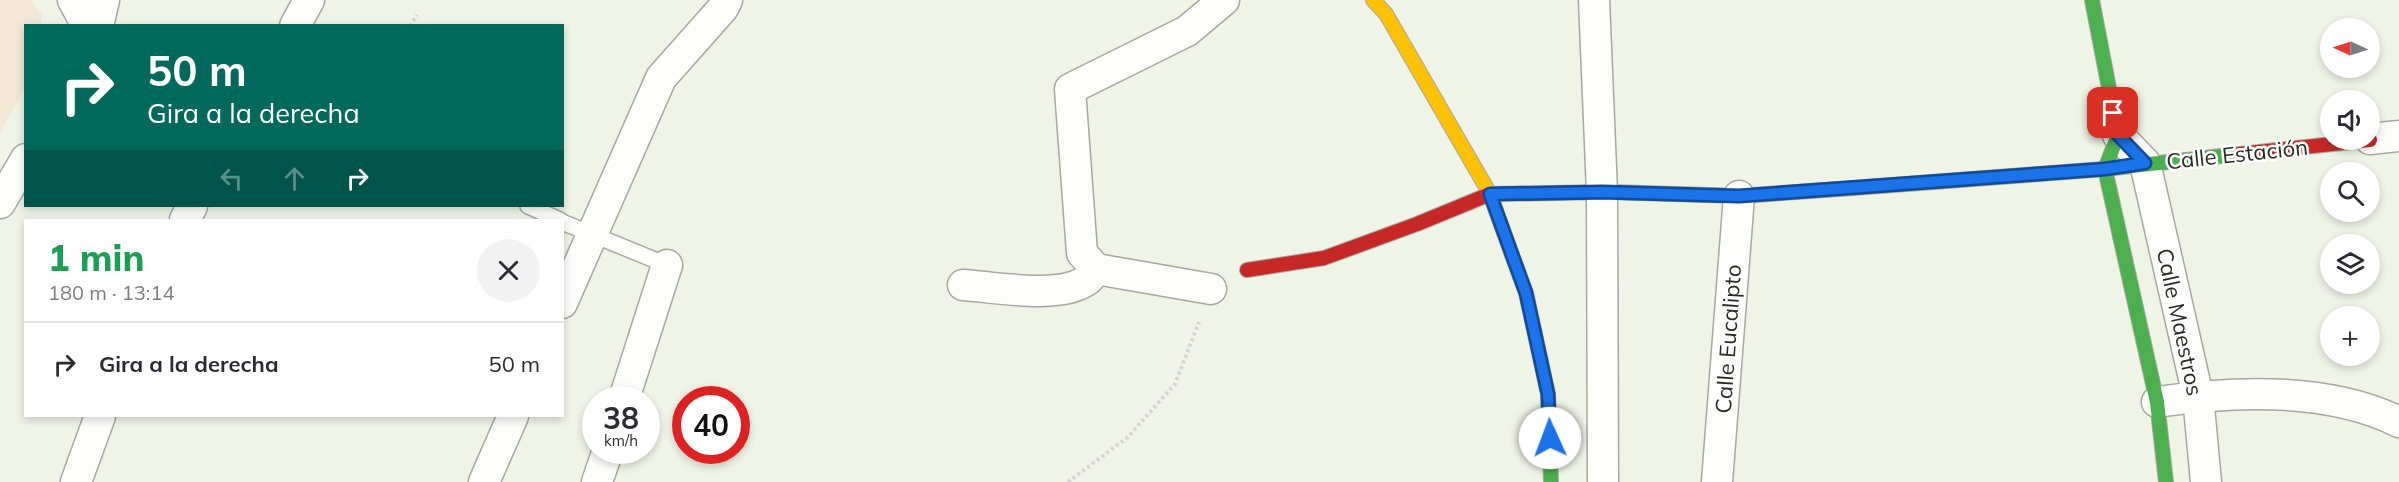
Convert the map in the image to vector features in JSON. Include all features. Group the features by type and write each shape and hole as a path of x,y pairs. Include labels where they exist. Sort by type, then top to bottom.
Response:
{"street":[{"path":"72,0 86,24"},
{"path":"98,24 104,0"},
{"path":"295,24 309,0"},
{"path":"564,299 661,78 723,8 727,0"},
{"path":"1211,289 1095,269 1082,253 1070,89 1187,31 1224,0"},
{"path":"1373,0 1386,14 1490,194 1526,293 1548,394 1551,482"},
{"path":"1594,0 1602,192 1603,482"},
{"path":"2092,0 2118,135 2105,169"},
{"path":"2118,135 2145,163"},
{"name":"Calle Estación","path":"2380,139 2399,136"},
{"name":"Calle Estación","path":"1490,194 1602,192 1739,196 2105,169 2320,145"},
{"path":"0,203 24,162"},
{"name":"Calle Maestros","path":"2145,163 2198,396 2205,482"},
{"name":"Calle Maestros","path":"2105,169 2157,402 2166,482"},
{"path":"1247,270 1324,258 1490,194"},
{"name":"Calle Eucalipto","path":"1717,482 1739,196"},
{"path":"628,386 667,265"},
{"path":"963,285 1039,290 1065,289 1088,280 1095,269"},
{"path":"2157,402 2198,396 2302,396 2376,410 2399,422"},
{"path":"76,482 100,417"},
{"path":"484,482 513,417"},
{"path":"597,482 603,464"}],"lane":[{"path":"530,207 557,219"},
{"path":"564,222 592,236 667,265"}],"path":[{"path":"411,24 417,15"},
{"path":"1068,482 1128,437 1175,384 1211,289"}],"shaded area":[{"path":"0,0 32,0 42,15 41,24 24,24 24,89 0,133"}],"traffic: fast":[{"path":"2092,0 2118,135 2105,169 2157,402 2166,482"},
{"path":"1853,188 2105,169 2240,154"},
{"path":"1512,255 1526,293 1548,394 1551,482"}],"traffic: slow":[{"path":"1373,0 1386,14 1490,194 1512,255"},
{"path":"1609,192 1739,196 1853,188"}],"traffic: jam":[{"path":"2240,154 2320,145"},
{"path":"1247,270 1324,258 1490,194 1609,192"}],"route":[{"path":"1550,438 1548,394 1526,293 1490,194 1602,192 1739,196 2105,169 2145,163 2118,135 2113,113"}]}
